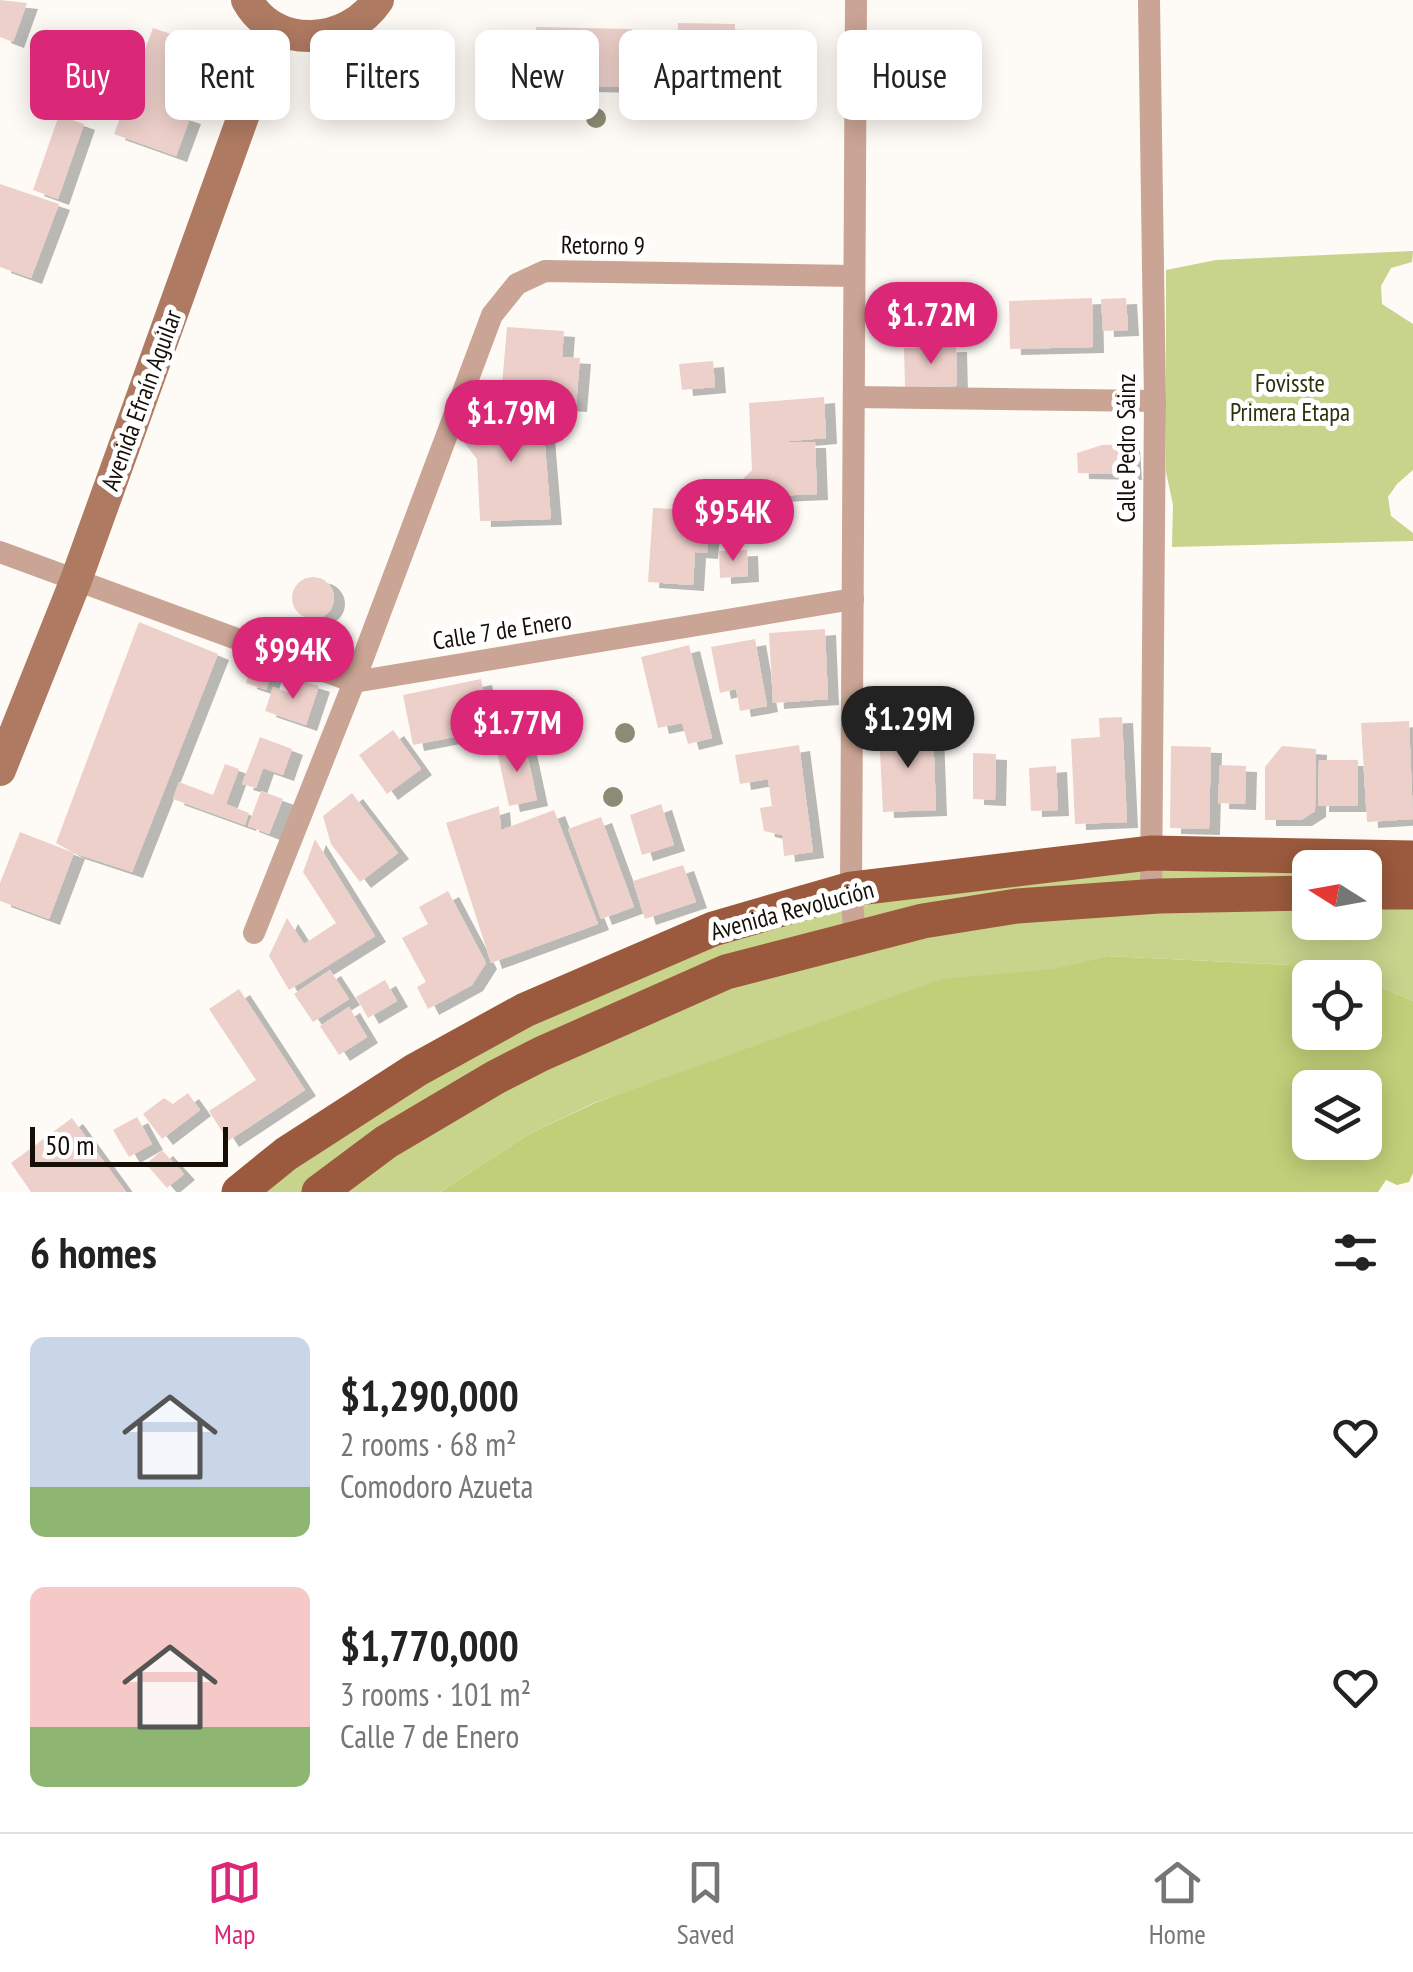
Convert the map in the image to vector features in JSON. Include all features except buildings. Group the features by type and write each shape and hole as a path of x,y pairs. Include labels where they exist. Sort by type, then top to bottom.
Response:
{"main road":[{"path":"248,0 252,9 275,28 302,37 330,35 356,24 378,0"},
{"name":"Avenida Efraín Aguilar","path":"0,770 76,580 275,28"},
{"name":"Avenida Revolución","path":"239,1192 286,1154 416,1070 525,1010 713,929 851,890 1150,853 1413,858"},
{"path":"1382,892 1413,892"},
{"name":"Avenida Revolución","path":"320,1192 386,1142 541,1054 726,972 923,921 1017,906 1151,896 1292,893"},
{"path":"525,1010 541,1054"}],"street":[{"path":"855,938 851,890 856,0"},
{"name":"Calle Pedro Sáinz","path":"1148,0 1155,401 1151,896"},
{"name":"Retorno 9","path":"254,933 354,682 492,314 517,284 545,271 854,276"},
{"path":"856,397 1155,401"},
{"name":"Calle 7 de Enero","path":"0,552 354,682 853,599"}],"green space":[{"name":"Fovisste Primera Etapa","path":"1413,251 1412,262 1391,268 1381,286 1382,304 1413,324 1413,470 1388,497 1391,516 1413,533 1413,541 1172,547 1173,505 1166,472 1166,270 1216,260"},
{"path":"1382,852 1413,852 1413,1001 1382,987 1382,960 1292,960 1292,965 1107,956 756,1048 596,1102 529,1134 440,1192 225,1192 663,935 1054,857 1292,854 1292,940 1382,940"},
{"path":"1107,956 1292,965 1292,1050 1382,1050 1382,987 1413,1001 1413,1173 1409,1182 1397,1185 1386,1180 1378,1192 440,1192 529,1134 597,1102 942,979 1054,969"}]}
